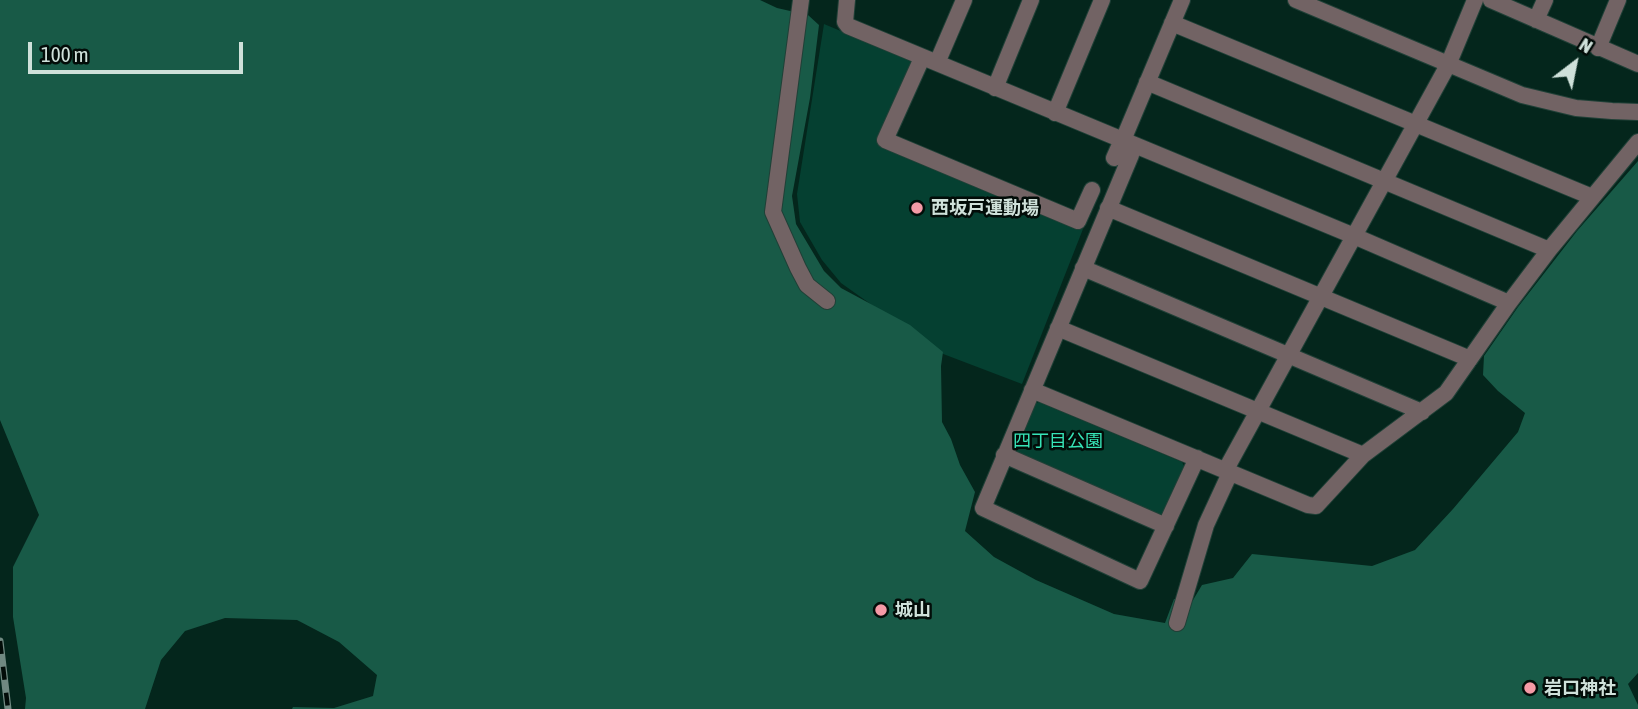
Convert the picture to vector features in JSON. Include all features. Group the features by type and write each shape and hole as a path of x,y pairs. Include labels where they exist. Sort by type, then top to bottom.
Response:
{"street":[{"path":"801,0 773,212 807,285 827,301"},
{"path":"847,0 845,22 848,26 1509,303"},
{"path":"964,0 885,140 1078,220 1092,190"},
{"path":"995,88 1031,0"},
{"path":"1055,113 1102,0"},
{"path":"1182,0 1126,132 1125,142 1131,155 983,508 1140,581 1197,458"},
{"path":"1296,0 1522,95 1576,108 1638,111"},
{"path":"1177,623 1206,525 1227,472 1448,65 1475,0"},
{"path":"1491,0 1638,64"},
{"path":"1536,20 1545,0"},
{"path":"1598,48 1618,0"},
{"path":"1172,23 1592,197"},
{"path":"1147,82 1549,250"},
{"path":"1114,158 1125,142"},
{"path":"1032,390 1227,472 1316,506 1363,455 1446,393 1549,250 1638,142"},
{"path":"1108,208 1471,359"},
{"path":"1083,268 1422,412"},
{"path":"1058,328 1363,455"},
{"path":"1004,455 1166,526"}],"green space":[{"path":"0,0 760,0 777,8 808,15 819,25 810,98 792,196 796,224 824,271 841,288 910,325 943,352 942,422 975,492 965,531 994,557 1036,580 1114,614 1165,623 1174,599 1193,600 1202,585 1233,578 1252,554 1372,566 1415,550 1518,432 1525,413 1483,375 1484,356 1577,231 1638,161 1638,673 1628,684 1638,709 292,709 334,708 373,696 377,675 339,642 297,620 225,618 185,631 161,660 145,709 25,709 26,698 13,617 13,567 39,515 0,420"},
{"name":"西坂戸運動場","path":"824,24 915,62 878,142 1083,229 1022,384 938,352 841,283 822,260 800,222 797,194"},
{"name":"四丁目公園","path":"1039,402 1182,462 1184,466 1167,513 1161,515 1018,455 1015,450 1034,404"}],"railway":[{"path":"0,641 8,709"}],"place":[{"name":"西坂戸運動場","path":"917,208"},
{"name":"城山","path":"881,610"},
{"name":"岩口神社","path":"1530,688"}]}
